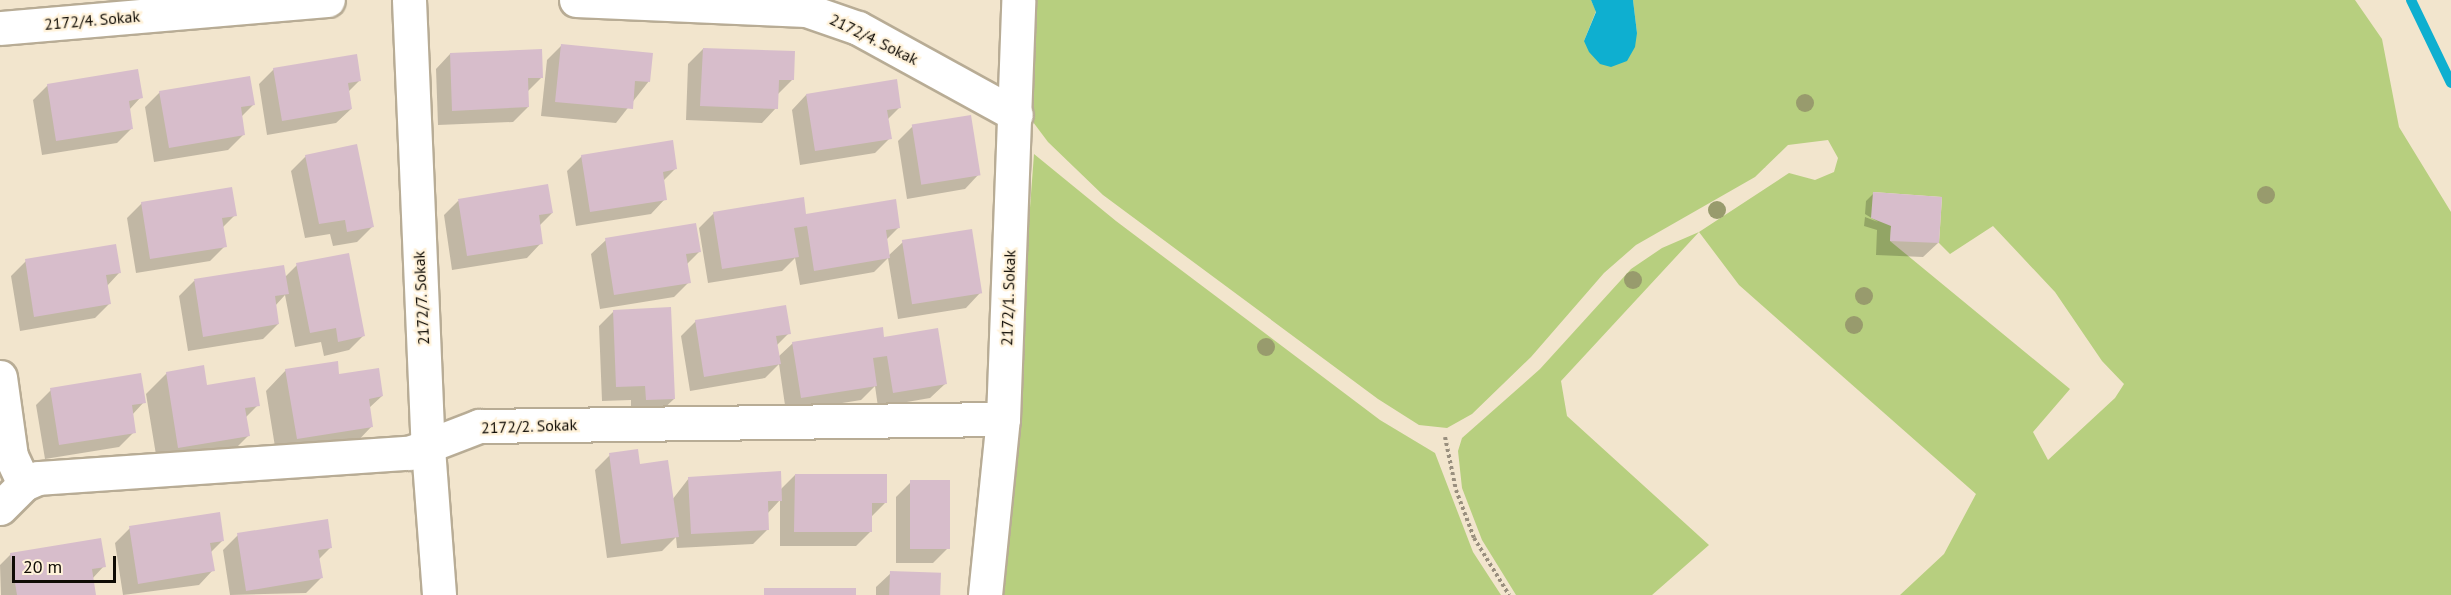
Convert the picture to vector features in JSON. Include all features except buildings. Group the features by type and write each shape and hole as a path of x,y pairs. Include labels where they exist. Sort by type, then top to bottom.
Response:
{"street":[{"name":"2172/4. Sokak","path":"0,28 328,0"},
{"name":"2172/7. Sokak","path":"410,0 428,448 439,595"},
{"name":"2172/4. Sokak","path":"576,0 806,10 858,28 1016,115"},
{"name":"2172/1. Sokak","path":"985,595 1003,419 1016,115 1018,0"},
{"path":"0,377 11,456 24,484"},
{"name":"2172/2. Sokak","path":"0,508 24,484 52,476 386,456 428,448 479,426 1003,419"}],"path":[{"path":"1445,437 1456,490 1474,538 1509,595"}],"green space":[{"path":"1035,0 1591,0 1596,11 1584,41 1637,33 1633,0 2355,0 2382,39 2399,127 2451,212 2451,595 1900,595 1944,554 1976,494 1739,285 1699,232 1789,173 1815,180 1834,172 1838,158 1828,140 1788,145 1755,177 1636,245 1604,273 1531,357 1472,414 1447,428 1419,425 1378,399 1103,195 1048,142 1033,122","holes":["1873,192 1942,197 1939,243 1950,254 1993,226 2055,292 2102,361 2124,384 2115,398 2048,460 2033,432 2070,389 1890,241 1891,226"]},
{"path":"1034,154 1116,221 1380,420 1435,453 1473,552 1501,595 1001,595"},
{"path":"1699,232 1561,381 1567,416 1709,545 1652,595 1516,595 1482,540 1462,488 1458,451 1462,438 1540,369 1631,269 1662,248"}],"water":[{"path":"1591,0 1633,0 1637,33 1635,47 1627,61 1611,67 1600,64 1589,52 1584,41 1596,12"}],"waterway":[{"path":"2411,0 2451,83"}]}
